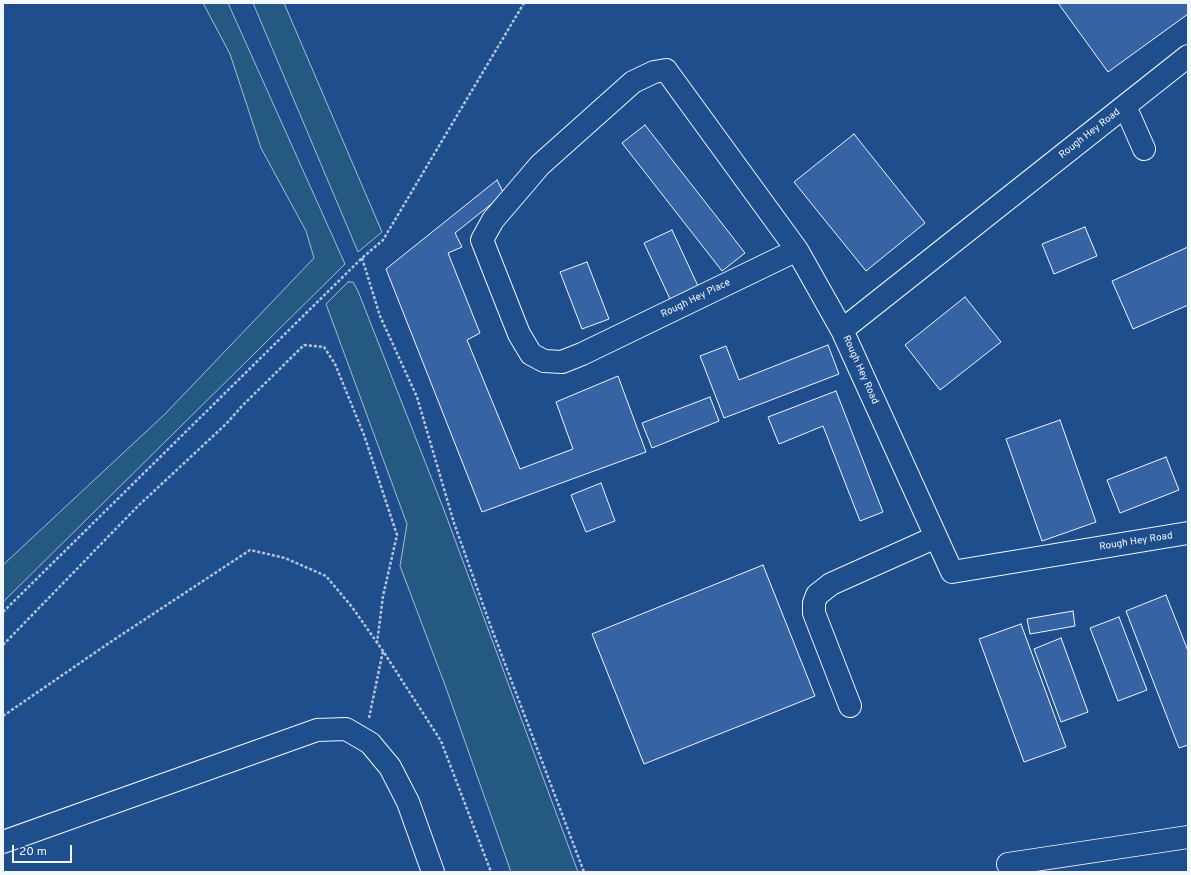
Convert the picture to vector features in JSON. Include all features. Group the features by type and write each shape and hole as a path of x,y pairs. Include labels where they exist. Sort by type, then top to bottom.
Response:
{"lane":[{"name":"Rough Hey Road","path":"1188,56 842,330 952,572 1188,533"},
{"name":"Rough Hey Place","path":"666,70 797,250 595,348 562,362 544,361 531,354 519,334 482,240 492,220 540,165 633,82 654,72 666,70"},
{"path":"1125,106 1144,149"},
{"path":"797,250 842,330"},
{"path":"850,706 814,613 814,604 818,595 831,584 936,537"},
{"path":"3,842 317,730 346,729 370,743 390,767 408,802 433,872"},
{"path":"1008,864 1188,837"}],"path":[{"path":"3,612 362,258 383,240 524,3"},
{"path":"362,258 380,316 417,397 454,523 491,627 584,872"},
{"path":"3,645 137,507 226,424 242,406 304,345 324,348 334,364 364,435 397,535 383,596 377,643"},
{"path":"3,716 250,550 285,558 326,576 352,607 377,643 441,741 491,872"},
{"path":"365,740 382,651"}],"shaded area":[{"path":"203,3 228,3 345,264 3,602 3,565 165,414 314,258 306,231 261,148 230,54"},
{"path":"253,3 284,3 382,232 358,252"},
{"path":"348,282 353,282 358,291 444,510 578,872 511,872 445,685 400,566 407,524 326,304"}],"building":[{"path":"1058,3 1188,3 1188,14 1108,72"},
{"path":"645,125 745,253 722,271 622,143"},
{"path":"854,134 925,223 866,271 794,182"},
{"path":"497,180 504,194 455,233 462,247 448,253 480,333 467,340 520,469 573,449 556,402 618,376 646,452 482,512 386,269"},
{"path":"1085,227 1097,256 1054,274 1042,244"},
{"path":"672,230 698,286 670,299 644,243"},
{"path":"1188,247 1188,305 1133,329 1112,281"},
{"path":"587,262 609,319 582,329 560,272"},
{"path":"965,297 1001,342 940,390 905,345"},
{"path":"828,345 839,374 724,418 700,356 726,346 739,380"},
{"path":"836,391 883,512 860,521 823,426 779,444 768,417"},
{"path":"710,397 719,421 652,448 642,423"},
{"path":"1060,420 1096,522 1042,541 1006,439"},
{"path":"1166,457 1179,490 1120,513 1107,480"},
{"path":"601,483 615,521 586,532 571,495"},
{"path":"763,565 815,696 644,764 592,634"},
{"path":"1166,595 1188,651 1188,745 1179,748 1126,611"},
{"path":"1073,611 1075,626 1030,634 1027,619"},
{"path":"1119,617 1147,690 1118,701 1090,628"},
{"path":"1021,624 1066,747 1024,762 979,639"},
{"path":"1061,638 1088,712 1061,722 1034,649"}]}
